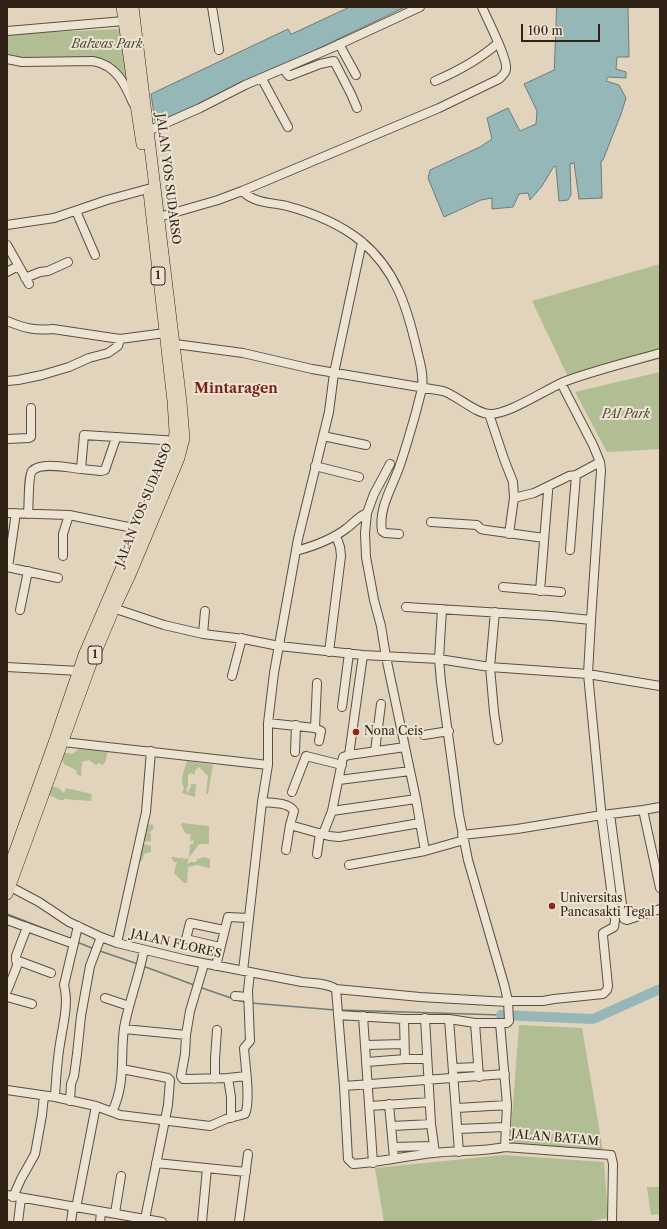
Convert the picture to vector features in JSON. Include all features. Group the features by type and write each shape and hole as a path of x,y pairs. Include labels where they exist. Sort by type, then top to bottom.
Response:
{"highway":[{"name":"JALAN YOS SUDARSO","path":"9,881 84,655 110,607 130,575 179,458 179,441 175,432 170,344 159,217 137,111 122,7"},
{"name":"JALAN YOS SUDARSO","path":"132,7 148,131 165,333 170,344"},
{"name":"JALAN YOS SUDARSO","path":"9,881 63,742 138,529 166,465 179,441"}],"street":[{"path":"212,7 219,50"},
{"path":"148,131 200,108 245,85 262,79 420,7"},
{"path":"159,217 242,192 439,108 499,79 505,73 507,67 482,7"},
{"path":"7,31 124,21"},
{"path":"435,81 485,55 498,43"},
{"path":"339,44 356,76"},
{"path":"7,59 22,62 93,61 101,64 109,68 121,80 137,111"},
{"path":"285,68 289,76 329,60 334,61 358,106 357,108"},
{"path":"262,79 288,127"},
{"path":"7,226 54,218 152,187"},
{"path":"242,192 251,199 285,206 321,218 350,233 362,242 385,268 404,302 419,360 422,388 410,433 382,514 381,521 383,533 399,534"},
{"path":"76,211 95,255"},
{"path":"7,1090 55,1097 96,1106 120,1115 210,1126 246,1113 247,1106 244,1048 250,1041 249,982 247,972 249,918 262,802 268,765 268,723 274,673 296,551 329,412 334,373 362,242"},
{"path":"7,245 27,281 40,272 48,271 68,262"},
{"path":"7,272 18,266"},
{"path":"7,321 32,329 53,329 120,339 165,333"},
{"path":"7,381 42,375 69,367 89,358 108,354 118,346 120,339"},
{"path":"170,344 250,354 312,369 448,393 473,408 489,414 511,408 561,383 660,353"},
{"path":"561,383 580,417 598,455 601,470 588,674 606,814 624,919 627,920 660,909"},
{"path":"7,439 31,437 31,408"},
{"path":"489,414 512,479 514,498 509,534"},
{"path":"81,469 84,435 179,441"},
{"path":"323,436 366,445"},
{"path":"28,514 30,475 32,471 39,467 48,466 101,471 105,470 116,438"},
{"path":"514,498 534,493 569,476 576,475 600,462"},
{"path":"390,464 374,494 367,513 365,525 366,557 374,600 382,626 386,657 416,799 425,851"},
{"path":"315,466 359,477"},
{"path":"570,550 576,475"},
{"path":"540,590 548,487"},
{"path":"7,513 69,515 138,529"},
{"path":"16,513 7,567 58,578"},
{"path":"296,551 315,546 336,536 367,513"},
{"path":"63,556 62,534 69,515"},
{"path":"431,522 477,526 481,529 544,538"},
{"path":"329,652 341,556 340,547 336,536"},
{"path":"20,610 28,571"},
{"path":"503,587 561,592"},
{"path":"110,607 164,625 203,634 242,638 279,646 386,657 439,659 490,668 588,674 660,686"},
{"path":"406,607 495,612 591,620"},
{"path":"338,1014 404,1019 425,1018 500,1023 507,1023 509,1019 508,1004 497,956 463,838 441,682 439,659 442,609"},
{"path":"203,634 205,612"},
{"path":"495,612 490,668 498,740"},
{"path":"232,676 242,638"},
{"path":"342,707 349,653"},
{"path":"349,755 363,655"},
{"path":"7,667 79,671"},
{"path":"315,728 316,683"},
{"path":"375,751 381,704"},
{"path":"268,723 315,728 321,731 319,742"},
{"path":"295,752 296,725"},
{"path":"424,735 449,731"},
{"path":"63,742 268,765"},
{"path":"317,854 321,833 332,811 343,757 405,747"},
{"path":"117,943 146,812 151,751"},
{"path":"292,792 306,756 342,765"},
{"path":"339,780 410,771"},
{"path":"332,811 416,799"},
{"path":"262,802 284,804 291,807 294,811 286,850"},
{"path":"349,866 425,851 463,838 606,814 660,807"},
{"path":"643,810 660,888"},
{"name":"JALAN FLORES","path":"9,881 39,902 78,926 101,937 117,943 204,964 330,986 336,989 508,1004 543,1002 554,999 603,994 607,990 608,986 603,933 612,930 615,920 606,814"},
{"path":"290,825 339,836 420,823"},
{"path":"216,966 228,916 249,918"},
{"path":"7,920 74,940"},
{"path":"220,947 186,939 190,923 224,930"},
{"path":"55,1097 65,1010 66,991 64,985 78,926"},
{"path":"7,991 17,966 16,956 27,927"},
{"path":"70,1101 81,1016 90,966 101,937"},
{"path":"112,1112 118,1100 121,1087 124,1029 144,950"},
{"path":"16,960 51,973"},
{"path":"204,964 192,1001 186,1035 182,1078 215,1079 246,1076"},
{"path":"336,989 348,1159 353,1164 372,1163 434,1149"},
{"path":"235,996 249,1000"},
{"path":"7,997 32,1004"},
{"path":"105,998 129,1006"},
{"path":"363,1016 366,1045 372,1163"},
{"path":"425,1018 431,1124 434,1149"},
{"path":"404,1019 405,1059"},
{"path":"449,1020 457,1108 459,1152"},
{"path":"475,1022 479,1077"},
{"name":"JALAN BATAM","path":"500,1023 507,1105 504,1147 611,1155 613,1164 612,1222"},
{"path":"124,1029 186,1035"},
{"path":"215,1079 214,1060 217,1030"},
{"path":"366,1045 404,1044"},
{"path":"367,1062 427,1059"},
{"path":"453,1068 478,1067"},
{"path":"122,1070 170,1079 168,1105 146,1220"},
{"path":"344,1086 505,1074"},
{"path":"228,1078 231,1097 231,1118"},
{"path":"18,1222 14,1197 21,1179 35,1154 44,1096"},
{"path":"369,1106 430,1102"},
{"path":"389,1104 394,1158"},
{"path":"457,1108 507,1105"},
{"path":"70,1222 75,1207 96,1106"},
{"path":"392,1126 431,1124"},
{"path":"458,1129 505,1127"},
{"path":"393,1147 459,1152 504,1147"},
{"path":"240,1222 248,1154"},
{"path":"156,1163 246,1172"},
{"path":"202,1222 207,1168"},
{"path":"114,1213 121,1176"},
{"path":"14,1197 162,1222"},
{"path":"100,1222 101,1212"}],"green space":[{"name":"Balwas Park","path":"122,29 129,87 93,57 25,58 7,54 7,34"},
{"path":"660,264 660,359 570,381 532,301"},
{"name":"PAI Park","path":"660,372 660,449 607,452 575,392"},
{"path":"79,749 108,752 103,765 99,763 96,765 89,760 82,762 82,775 80,776 77,774 76,770 64,764 60,756 62,752 72,754"},
{"path":"187,761 213,765 208,794 206,794 208,776 199,767 195,771 195,775 191,773 188,775 188,786 186,789 189,794 191,784 196,784 195,797 182,793 184,788 182,778"},
{"path":"47,787 57,787 64,793 66,788 92,794 91,801 59,800 45,793"},
{"path":"182,823 209,826 209,844 199,844 189,858 190,844 193,844 194,840 190,841 191,834 186,834 181,825"},
{"path":"152,824 154,828 149,833 151,833 151,841 141,842 143,833 147,832 145,826"},
{"path":"146,844 151,846 151,852 144,854 142,861 137,862 143,845"},
{"path":"171,857 189,859 188,864 190,862 196,862 197,859 204,857 210,859 210,868 197,865 188,867 187,883 184,883 174,873 177,862 174,862"},
{"path":"519,1025 582,1028 603,1151 510,1143"},
{"path":"504,1155 604,1162 608,1218 586,1222 384,1222 375,1168"},
{"path":"647,1187 660,1187 660,1214 651,1215"}],"water":[{"path":"350,7 405,7 163,123 155,121 151,94 288,29 291,34"},
{"path":"557,7 628,7 629,57 617,57 616,69 626,72 626,78 608,77 606,81 619,85 626,98 603,160 601,161 602,198 579,199 574,163 570,164 571,195 568,200 559,201 556,167 554,166 542,186 530,200 528,193 519,194 513,207 492,209 492,198 481,200 444,217 428,178 430,170 480,147 492,139 487,118 508,108 520,131 536,124 537,111 524,84 554,70"}],"waterway":[{"path":"7,914 53,932"},
{"path":"77,942 94,949"},
{"path":"100,951 138,964"},
{"path":"143,966 194,985"},
{"path":"199,987 234,999"},
{"path":"501,1015 593,1019 660,989"},
{"path":"237,1000 245,1002"},
{"path":"251,1003 335,1010"},
{"path":"340,1010 501,1015"}],"place":[{"name":"Nona Ceis","path":"356,732"},
{"name":"Universitas Pancasakti Tegal","path":"552,906"}],"district":[{"name":"Mintaragen","path":"236,389"}]}
